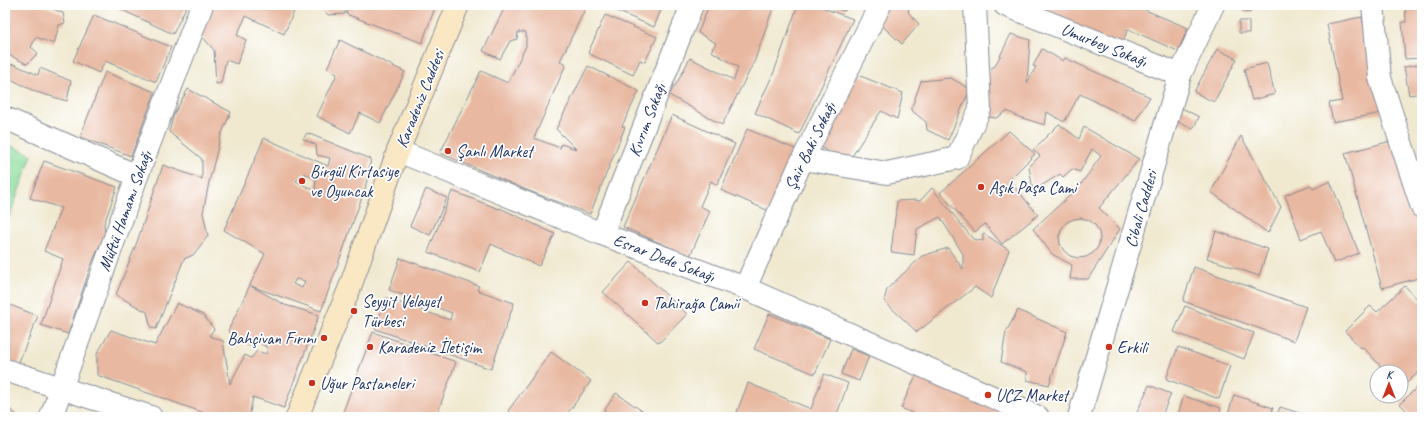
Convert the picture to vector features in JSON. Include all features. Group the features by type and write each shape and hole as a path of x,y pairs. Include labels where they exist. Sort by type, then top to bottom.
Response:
{"street":[{"name":"Müftü Hamamı Sokağı","path":"51,417 137,176 202,5"},
{"name":"Karadeniz Caddesi","path":"297,417 350,287 398,151 458,5"},
{"name":"Kıvrım Sokağı","path":"602,234 692,5"},
{"name":"Şair Baki Sokağı","path":"745,288 803,159 880,5"},
{"path":"803,159 887,173 957,158 980,109 975,5"},
{"name":"Umurbey Sokağı","path":"1005,5 1180,75"},
{"name":"Cibali Caddesi","path":"1079,417 1180,75 1213,5"},
{"path":"1373,5 1380,78 1422,207"},
{"path":"5,118 137,176"},
{"name":"Esrar Dede Sokağı","path":"398,151 602,234 745,288 1038,417"},
{"path":"5,370 151,417"}],"green space":[{"path":"5,143 32,155 5,228"}],"building":[{"path":"5,5 43,5 63,13 65,23 59,25 54,44 36,37 31,47 38,53 27,64 5,53 5,50 9,44 5,42"},
{"path":"121,5 187,5 173,34 120,9"},
{"path":"210,5 297,5 284,34 246,16 237,35 246,40 237,64 226,60 221,83 216,84 214,50 200,34"},
{"path":"320,5 345,5 345,14 328,15"},
{"path":"350,5 436,5 422,43 346,14"},
{"path":"506,5 587,5 560,61 566,64 534,138 560,148 561,144 576,149 556,129 588,66 639,91 622,126 625,127 590,214 529,191 440,153 481,71 508,83 526,46 526,32 518,32 517,39 510,41 500,59 483,51"},
{"path":"605,5 663,5 654,27"},
{"path":"709,5 774,5 755,60 722,125 669,95 690,58 734,80 738,67 711,51 716,43 698,33"},
{"path":"798,5 819,5 853,19 799,134 755,113 774,72"},
{"path":"836,5 846,5 845,11 836,9"},
{"path":"860,5 879,5 874,17"},
{"path":"884,5 910,5 908,12 919,24 902,44 876,20"},
{"path":"1012,5 1139,5 1138,7 1188,28 1178,51 1128,29 1121,46"},
{"path":"1244,5 1251,5 1250,13 1243,12"},
{"path":"1405,5 1422,5 1422,58 1405,59 1402,22 1406,22"},
{"path":"94,15 171,47 156,82 105,61 99,73 73,61"},
{"path":"605,15 657,37 645,62 640,60 633,75 588,53"},
{"path":"1362,17 1382,113 1333,122 1329,103 1342,101 1327,24"},
{"path":"1239,21 1249,21 1249,33 1239,33"},
{"path":"1011,34 1030,40 1027,83 1036,67 1033,66 1042,49 1063,61 1065,58 1150,97 1135,121 1080,94 1064,122 1047,112 1045,125 1019,117 1007,111 996,118 979,116 986,71 995,66"},
{"path":"340,40 405,72 380,123 360,113 350,133 317,116 337,74 327,68"},
{"path":"1217,49 1237,59 1214,102 1194,92"},
{"path":"5,60 12,65 13,64 38,75 40,68 71,81 67,101 36,92 5,76 8,72 7,71 5,73"},
{"path":"1267,63 1275,94 1252,100 1244,69"},
{"path":"1422,64 1422,93 1409,95 1404,67"},
{"path":"105,72 155,92 131,156 80,137"},
{"path":"858,75 903,93 897,119 881,111 847,164 818,145"},
{"path":"951,78 970,89 948,140 927,130 926,122 911,110 921,81"},
{"path":"188,89 231,112 221,135 203,213 208,236 193,255 184,259 156,329 151,328 147,312 116,295 137,242 163,165 202,179 202,159 169,132 174,114"},
{"path":"1182,108 1199,117 1193,129 1176,121"},
{"path":"672,115 735,144 717,185 711,181 700,206 710,211 690,256 623,227"},
{"path":"1059,124 1079,139 1084,127 1139,159 1099,208 1120,229 1088,279 1070,279 1072,265 1052,254 1033,229 1079,187 1101,156 1092,149 1080,172 1072,169 1063,177 1060,174 1033,191 1029,166 1040,156 1033,150","holes":["1081,218 1089,220 1095,225 1099,232 1100,239 1098,247 1093,253 1086,257 1078,258 1070,256 1064,251 1060,244 1059,236 1062,228 1067,222 1074,219"]},
{"path":"747,129 795,149 769,211 721,190"},
{"name":"Aşık Paşa Cami","path":"1009,131 1035,154 1009,180 1038,215 1002,244 985,224 975,232 940,193"},
{"path":"307,133 371,159 365,189 321,311 251,286 285,305 319,315 284,408 253,397 249,417 216,417 97,375 97,354 111,330 155,345 177,303 203,315 214,329 209,336 223,341 230,384 245,355 251,358 257,351 266,354 268,348 253,339 250,346 228,331 265,254 224,230 264,138 328,166 330,158 317,155 316,145 303,139","holes":["304,173 316,179 315,191 296,181","296,279 305,281 302,288 293,284"]},
{"path":"1241,136 1281,207 1268,233 1211,192"},
{"path":"1399,139 1422,224 1422,277 1382,288 1345,153"},
{"path":"44,161 117,187 104,224 105,233 90,268 68,334 41,325 63,259 44,251 61,208 30,198"},
{"path":"1330,181 1359,253 1334,263 1321,231 1301,239 1285,195 1311,185 1313,189"},
{"path":"932,188 973,239 983,241 983,233 1009,250 991,298 975,287 917,332 884,301 887,289 922,256 948,248 963,269 963,254 940,217 917,229 914,255 891,252 897,201 920,201"},
{"path":"426,189 447,198 430,235 410,226"},
{"path":"452,191 499,209 500,208 555,234 539,266 491,244 480,272 428,252"},
{"path":"1216,231 1268,249 1259,276 1207,258"},
{"path":"400,258 479,286 477,290 514,303 491,369 375,329 386,298 450,320 452,313 389,290"},
{"name":"Tahirağa Camii","path":"631,262 687,314 659,343 603,292"},
{"path":"1194,267 1306,307 1294,341 1183,301"},
{"path":"1405,286 1420,302 1422,300 1422,369 1409,381 1409,364 1379,364 1345,331 1370,306 1377,312"},
{"path":"5,303 38,316 18,364 5,359"},
{"path":"1185,306 1254,333 1244,359 1174,332"},
{"path":"1018,310 1067,332 1049,385 1027,380 1027,372 1001,362 1006,332"},
{"path":"769,314 830,339 815,374 754,349"},
{"path":"373,332 456,362 436,417 341,417"},
{"path":"1178,347 1230,366 1219,399 1166,379"},
{"path":"851,349 869,356 859,381 841,374"},
{"path":"551,352 591,381 565,417 516,417 508,411"},
{"path":"918,371 1019,417 921,417 901,408"},
{"path":"824,374 848,383 836,417 735,417 748,383 811,409"},
{"path":"1422,382 1422,417 1413,417 1400,404 1409,404 1409,395"},
{"path":"1149,385 1171,394 1161,417 1135,417"},
{"path":"616,393 651,417 600,417"},
{"path":"1234,395 1273,408 1270,417 1227,417"},
{"path":"1184,396 1221,408 1219,417 1177,417"},
{"path":"5,406 20,417 5,417"},
{"path":"1280,407 1312,417 1276,417"}],"place":[{"name":"Şanlı Market","path":"448,151"},
{"name":"Birgül Kirtasiye ve Oyuncak","path":"302,181"},
{"name":"Aşık Paşa Cami","path":"981,187"},
{"name":"Tahirağa Camii","path":"645,303"},
{"name":"Seyyit Velayet Türbesi","path":"354,311"},
{"name":"Bahçivan Fırını","path":"324,338"},
{"name":"Karadeniz İletişim","path":"370,347"},
{"name":"Erkili","path":"1109,347"},
{"name":"Uğur Pastaneleri","path":"312,383"},
{"name":"UCZ Market","path":"988,395"}]}
